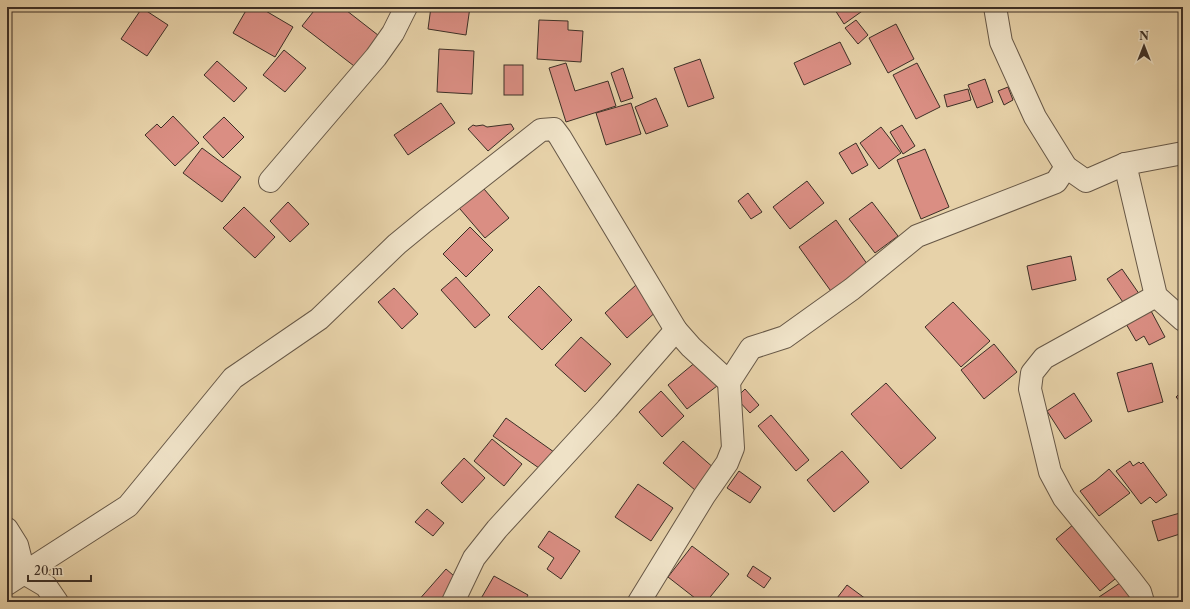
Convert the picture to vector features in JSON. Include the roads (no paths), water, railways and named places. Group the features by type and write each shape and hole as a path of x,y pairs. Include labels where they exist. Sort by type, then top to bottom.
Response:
{"street":[{"path":"270,181 376,57 393,33 406,7"},
{"path":"995,7 1001,42 1035,117 1066,167 1086,181 1125,164 1183,154"},
{"path":"16,578 128,506 233,378 319,319 397,244 541,130 554,129 560,137 676,330 728,382"},
{"path":"1125,164 1156,296 1183,320"},
{"path":"639,602 704,496 728,463 733,448 728,382 751,348 785,337 852,289 917,236 1056,182 1066,167"},
{"path":"1143,602 1140,592 1130,578 1064,498 1050,472 1030,390 1032,373 1044,358 1156,296"},
{"path":"453,602 474,558 497,529 676,330"},
{"path":"7,529 17,546 16,578"},
{"path":"16,578 46,586 58,602"}]}
